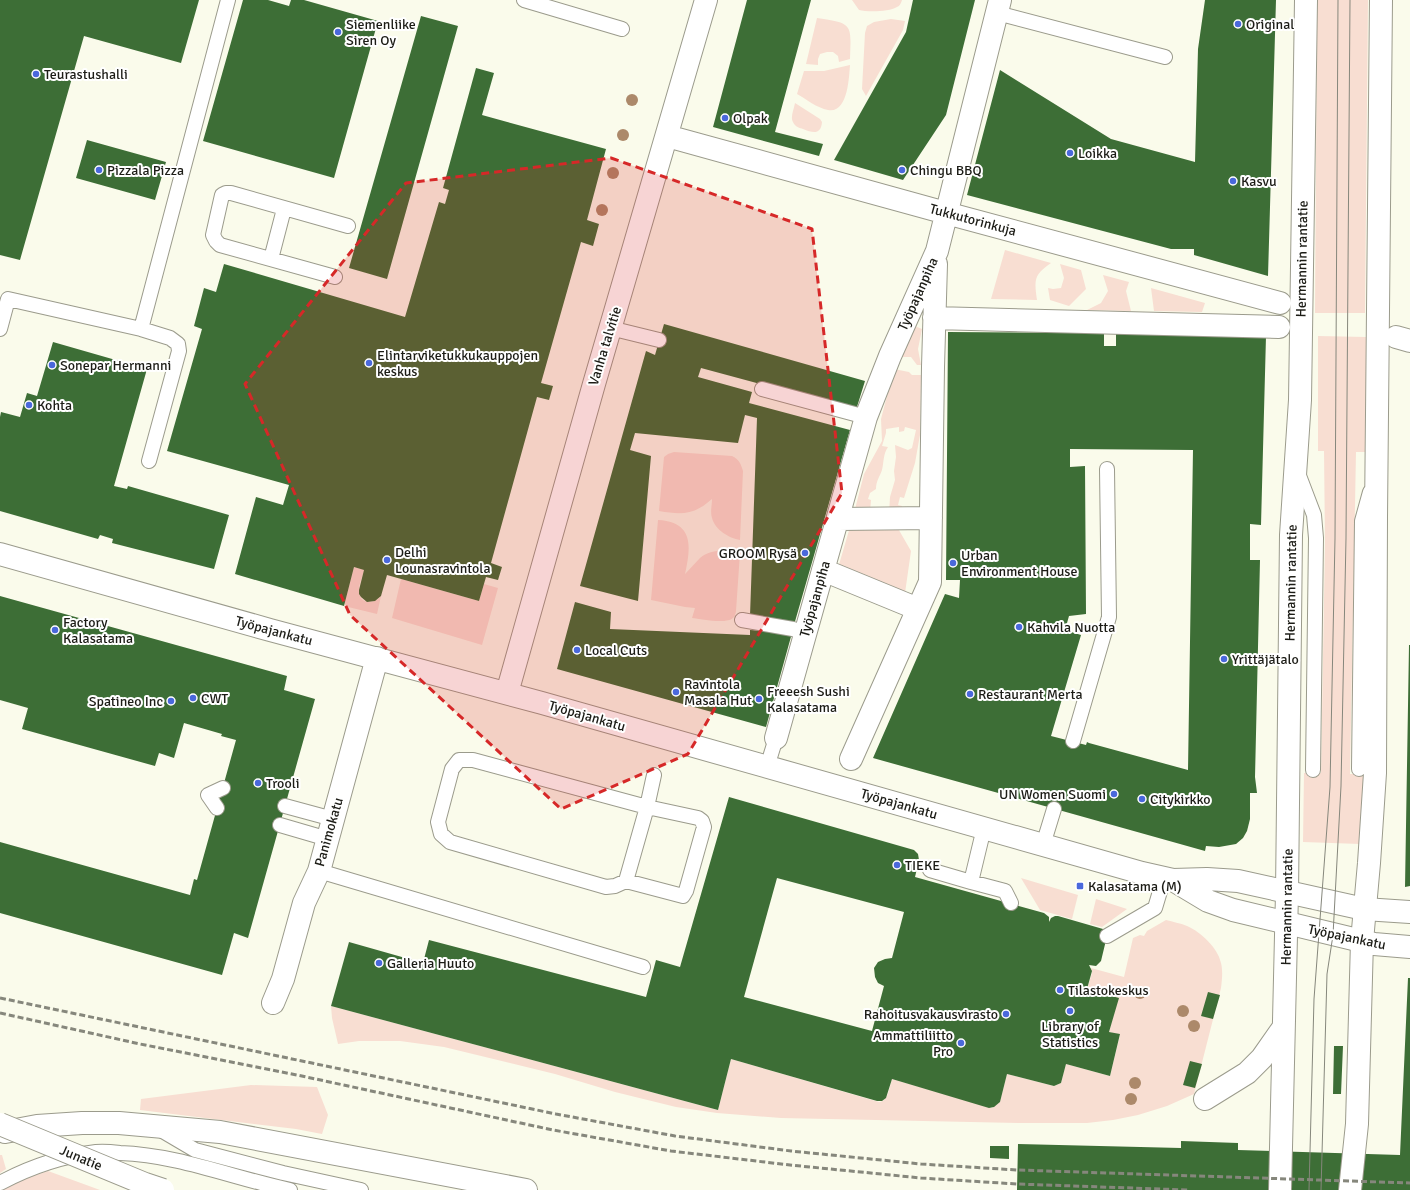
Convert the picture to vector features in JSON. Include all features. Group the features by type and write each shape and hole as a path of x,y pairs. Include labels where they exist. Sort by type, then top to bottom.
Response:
{"street":[{"name":"Vanha talvitie","path":"507,693 610,328 706,0"},
{"name":"Hermannin rantatie","path":"1280,1190 1283,1028 1287,924 1291,535 1300,393 1306,0"},
{"path":"1350,1190 1357,1124 1362,941 1375,773 1381,0"},
{"path":"937,251 999,6"},
{"name":"Tukkutorinkuja","path":"667,136 1280,303"},
{"name":"Työpajanpiha","path":"851,760 930,582 934,318 937,251"},
{"name":"Työpajanpiha","path":"776,738 866,418 890,356 937,251"},
{"path":"934,318 1279,327"},
{"path":"838,519 931,518"},
{"name":"Työpajankatu","path":"0,554 263,628 507,693 1142,873 1168,879 1238,881 1364,909 1410,912"},
{"path":"823,570 918,609"},
{"name":"Panimokatu","path":"273,1003 283,979 304,904 319,871 377,658"},
{"name":"Työpajankatu","path":"1168,879 1208,901 1232,910 1374,944 1410,947"},
{"path":"1205,1099 1247,1073 1262,1058 1283,1028"},
{"path":"0,1133 37,1126 82,1123 119,1123 220,1132 526,1190"},
{"name":"Junatie","path":"0,1124 163,1190"}],"lane":[{"path":"141,329 228,0"},
{"path":"524,0 622,29"},
{"path":"999,6 1165,57"},
{"path":"335,277 220,245 213,235 222,195 231,193 348,226"},
{"path":"272,259 284,209"},
{"path":"0,329 4,298 141,329 170,338 178,344 179,351 148,461"},
{"path":"610,328 659,340"},
{"path":"762,389 866,418"},
{"path":"1295,465 1314,515 1316,538 1313,770"},
{"path":"1359,769 1362,521 1377,466"},
{"path":"1073,742 1109,617 1107,469"},
{"path":"742,620 794,629 805,633"},
{"name":"Työpajanpiha","path":"767,766 776,738"},
{"path":"460,760 473,760 647,807 698,818 702,821 704,826 686,891 683,896 626,881 615,886 606,887 450,842 441,834 438,822 452,769 460,760"},
{"path":"626,881 647,807 654,775"},
{"path":"217,808 208,795 223,788"},
{"path":"285,806 330,829"},
{"path":"1043,845 1054,809"},
{"path":"280,825 330,829"},
{"path":"971,882 984,828"},
{"path":"930,870 1005,891 1011,903"},
{"path":"319,871 643,967"},
{"path":"1107,936 1155,908 1168,879"},
{"path":"155,1127 195,1150 283,1173 360,1190"},
{"path":"0,1182 56,1159 104,1152 136,1153 176,1160 265,1185 290,1190"}],"highlighted area":[{"path":"611,158 812,229 842,493 688,754 561,809 350,615 245,384 406,183"}],"shaded area":[{"path":"852,0 902,0 899,6 893,9 884,11 867,11 859,10"},
{"path":"1317,0 1368,0 1365,313 1315,313"},
{"path":"817,18 838,22 844,24 848,28 850,32 850,59 839,62 838,56 833,52 827,52 820,54 818,65 806,64"},
{"path":"891,19 905,21 903,30 866,96 862,89 865,33 867,26 874,22"},
{"path":"850,65 846,94 840,106 835,110 828,110 820,107 797,94 804,71 824,71"},
{"path":"795,103 820,119 822,122 818,131 813,132 799,128 795,125 792,118 792,113"},
{"path":"1005,250 1051,263 1038,274 1036,278 1037,300 991,299"},
{"path":"1060,264 1081,270 1086,289 1069,306 1050,300 1048,288 1061,288 1064,278"},
{"path":"1103,275 1129,282 1126,291 1131,311 1087,310 1101,303 1108,291"},
{"path":"1151,288 1205,303 1202,312 1154,311"},
{"path":"910,324 922,329 918,349 921,365 917,365 911,357 898,357"},
{"path":"1318,336 1366,337 1366,452 1356,452 1350,774 1366,774 1360,844 1303,842 1304,773 1321,773 1325,543 1324,451 1318,451"},
{"path":"894,369 909,372 912,375 921,375 920,435 915,463 904,498 900,497 898,505 902,506 899,515 889,514 890,497 895,480 895,445 908,450 912,448 916,430 905,427 904,431 899,432 899,427 886,429 882,446 888,447 885,452 882,470 877,481 876,489 870,493 868,499 871,500 870,512 854,513 864,474 882,441 881,419"},
{"path":"674,452 732,456 739,462 743,471 740,540 727,535 716,526 711,516 712,499 693,511 674,513 659,511 664,457"},
{"path":"658,520 678,525 684,531 689,546 685,574 700,558 709,553 730,551 740,553 736,612 734,617 726,621 692,618 695,608 651,600"},
{"path":"896,525 911,551 905,593 838,568 850,527"},
{"path":"354,567 364,570 359,589 362,599 372,602 381,596 377,614 344,606"},
{"path":"401,579 479,601 484,584 498,588 482,645 392,618"},
{"path":"1021,878 1078,895 1072,919 1040,910"},
{"path":"1096,899 1127,909 1102,927 1090,924"},
{"path":"1166,920 1187,926 1203,936 1213,946 1222,966 1221,988 1194,1094 1167,1106 1138,1115 1113,1120 1087,1123 1018,1123 781,1118 717,1113 676,1107 615,1092 555,1074 444,1047 400,1041 359,1041 338,1044 332,1018 331,1006 718,1110 731,1059 879,1102 887,1096 892,1079 992,1108 1000,1102 1007,1074 1054,1086 1061,1083 1066,1064 1110,1076 1120,1035 1109,1032 1118,998 1087,989 1092,973 1091,968 1124,977 1133,938 1140,935 1144,936 1147,931"},
{"path":"251,1085 317,1087 328,1115 322,1134 296,1129 140,1110 141,1099"},
{"path":"0,1155 2,1155 6,1169 0,1173"},
{"path":"48,1171 100,1190 3,1190 19,1181"}],"building":[{"name":"Teurastushalli","path":"0,0 199,0 181,63 84,36 20,260 0,255"},
{"path":"243,0 268,0 289,6 291,0 304,0 378,21 334,178 203,141"},
{"path":"747,0 811,0 775,132 823,144 819,156 713,127"},
{"path":"913,0 975,0 946,115 903,180 834,160 906,32"},
{"path":"1205,0 1276,0 1268,276 1194,255 1194,249 1171,249 967,195 1000,70 1111,139 1195,162 1198,49"},
{"path":"421,16 458,26 387,279 349,268"},
{"name":"Elintarviketukkukauppojen keskus","path":"476,68 494,73 482,115 606,149 587,220 599,224 593,246 581,242 541,383 553,386 549,400 537,397 491,563 502,567 498,580 486,577 479,601 387,575 381,596 375,601 367,602 359,594 364,570 354,567 344,606 235,574 256,497 283,505 289,485 167,451 202,329 194,326 204,288 216,292 224,264 405,317 439,202 445,204 449,190 443,188"},
{"path":"87,140 166,162 155,200 76,178"},
{"path":"664,324 865,381 856,410 701,368 698,377 752,392 749,403 850,430 794,625 750,616 757,418 745,415 738,443 635,433 630,450 651,456 638,601 580,586 646,351 655,355"},
{"path":"948,332 1104,333 1104,346 1116,346 1116,333 1266,336 1261,525 1250,524 1250,560 1260,560 1255,777 1257,793 1250,793 1250,819 1247,831 1243,838 1236,844 1219,847 1206,846 1205,851 873,758 945,594 959,598 960,580 946,580","holes":["1070,449 1193,450 1188,770 1087,742 1086,745 1051,736 1081,635 1065,630 1069,616 1086,614 1085,466 1070,467"]},
{"path":"53,342 147,369 114,486 127,489 128,486 229,515 214,569 112,543 113,539 100,535 98,539 0,511 1,412 20,417 27,393 37,396"},
{"name":"Trooli","path":"0,596 287,676 284,690 315,699 248,938 234,933 222,975 0,913 0,842 190,895 194,879 197,880 236,740 221,736 222,734 184,723 174,758 159,753 155,766 22,729 28,708 0,700"},
{"path":"575,602 611,612 610,629 750,635 750,630 792,633 766,727 557,669"},
{"path":"1409,645 1410,886 1405,887"},
{"path":"729,797 914,850 918,854 919,860 915,877 1044,913 1049,917 1049,922 1051,918 1058,916 1103,929 1107,936 1101,961 1096,966 1089,965 1092,971 1087,989 1119,998 1109,1032 1120,1034 1110,1076 1066,1064 1061,1083 1054,1086 1007,1074 1000,1102 994,1107 989,1108 892,1079 886,1098 882,1101 877,1101 731,1059 718,1110 331,1006 349,942 423,963 429,940 646,997 656,960 680,967","holes":["777,878 904,912 892,958 878,962 874,968 875,977 878,983 884,986 872,1031 744,997"]},
{"path":"1408,978 1410,978 1410,1190 1017,1190 1018,1144 1181,1148 1181,1141 1238,1143 1238,1150 1400,1155"},
{"path":"1208,992 1220,995 1213,1019 1201,1016"},
{"path":"1334,1046 1343,1046 1341,1094 1333,1094"},
{"path":"1190,1061 1202,1064 1195,1088 1183,1085"},
{"path":"990,1146 1009,1146 1009,1159 990,1158"}],"tram line":[{"path":"1309,1190 1314,999 1330,787 1335,538 1338,0"},
{"path":"1321,1190 1327,974 1333,935 1341,786 1346,538 1350,0"}],"railway":[{"path":"0,998 556,1114 675,1136 791,1151 921,1164 1017,1170 1410,1183"},
{"path":"0,1013 140,1044 297,1075 553,1130 671,1151 921,1178 1017,1184 1188,1190"}],"place":[{"name":"Original","path":"1238,24"},
{"name":"Siemenliike Siren Oy","path":"338,32"},
{"name":"Teurastushalli","path":"36,74"},
{"name":"Olpak","path":"725,118"},
{"name":"Loikka","path":"1070,153"},
{"name":"Pizzala Pizza","path":"99,170"},
{"name":"Chingu BBQ","path":"902,170"},
{"name":"Kasvu","path":"1233,181"},
{"name":"Elintarviketukkukauppojen keskus","path":"369,363"},
{"name":"Sonepar Hermanni","path":"52,365"},
{"name":"Kohta","path":"29,405"},
{"name":"GROOM Rysä","path":"805,553"},
{"name":"Delhi Lounasravintola","path":"387,560"},
{"name":"Urban Environment House","path":"953,563"},
{"name":"Kahvila Nuotta","path":"1019,627"},
{"name":"Factory Kalasatama","path":"55,630"},
{"name":"Local Cuts","path":"577,650"},
{"name":"Yrittäjätalo","path":"1224,659"},
{"name":"Ravintola Masala Hut","path":"676,692"},
{"name":"Restaurant Merta","path":"970,694"},
{"name":"CWT","path":"193,698"},
{"name":"Freeesh Sushi Kalasatama","path":"759,699"},
{"name":"Spatineo Inc","path":"171,701"},
{"name":"Trooli","path":"258,783"},
{"name":"UN Women Suomi","path":"1114,794"},
{"name":"Citykirkko","path":"1142,799"},
{"name":"TIEKE","path":"897,865"},
{"name":"Kalasatama (M)","path":"1080,886"},
{"name":"Galleria Huuto","path":"379,963"},
{"name":"Tilastokeskus","path":"1060,990"},
{"name":"Library of Statistics","path":"1070,1011"},
{"name":"Rahoitusvakausvirasto","path":"1006,1014"},
{"name":"Ammattiliitto Pro","path":"961,1043"}]}
